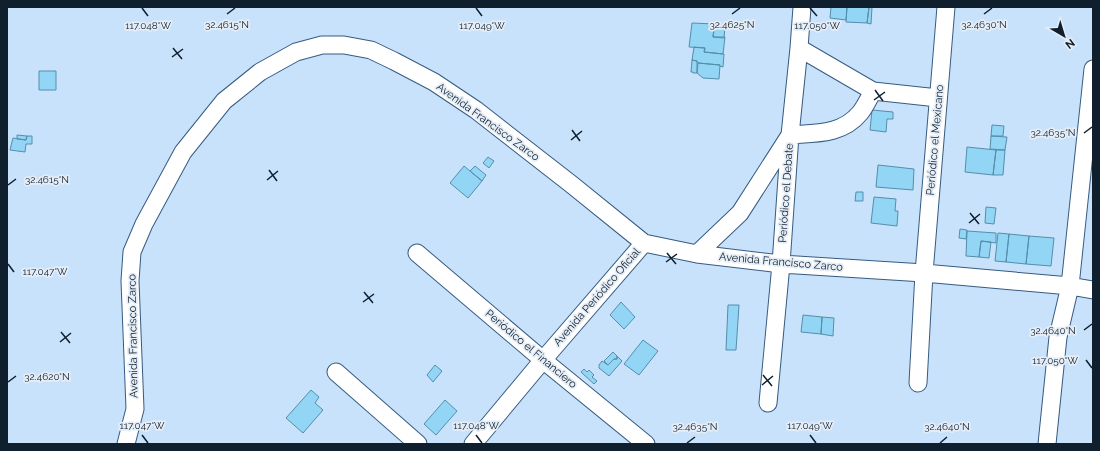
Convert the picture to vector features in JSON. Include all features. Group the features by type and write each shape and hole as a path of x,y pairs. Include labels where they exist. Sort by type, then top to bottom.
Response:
{"street":[{"name":"Periódico el Debate","path":"768,403 802,7"},
{"name":"Periódico el Mexicano","path":"918,383 924,273 946,7"},
{"name":"Avenida Francisco Zarco","path":"126,444 134,409 130,281 132,252 144,224 183,152 224,101 260,72 296,52 322,45 344,45 371,50 434,82 476,110 644,243 697,254 781,264 924,273 1070,286 1093,290"},
{"path":"799,48 873,91 938,98"},
{"path":"1047,444 1058,337 1070,286 1093,69"},
{"path":"697,254 740,213 790,134 822,133 844,127 860,114 873,91"},
{"name":"Avenida Periódico Oficial","path":"473,444 644,243"},
{"name":"Periódico el Financiero","path":"417,253 543,360 646,444"},
{"path":"336,372 418,444"}],"building":[{"path":"831,7 847,7 846,20 830,18"},
{"path":"847,7 869,7 867,23 846,22"},
{"path":"869,7 872,7 871,24 867,23"},
{"path":"692,23 715,24 713,37 725,37 723,54 704,52 705,48 689,47"},
{"path":"714,27 725,28 724,38 713,37"},
{"path":"694,47 705,48 704,52 724,54 723,67 720,65 698,63 697,61 692,60"},
{"path":"692,60 697,61 697,73 691,72"},
{"path":"698,63 720,65 719,79 703,78 697,73"},
{"path":"39,71 56,71 56,90 39,90"},
{"path":"872,110 893,112 893,119 887,119 886,132 870,130"},
{"path":"992,125 1004,126 1003,136 991,136"},
{"path":"17,135 27,136 26,140 17,139"},
{"path":"27,136 32,136 32,144 26,144 25,152 10,150 13,138 26,140"},
{"path":"991,136 1007,137 1005,150 990,149"},
{"path":"967,147 996,150 993,175 965,172"},
{"path":"996,150 1005,150 1003,175 993,175"},
{"path":"488,157 494,161 489,168 483,163"},
{"path":"878,165 914,169 913,190 876,187"},
{"path":"464,166 482,181 468,198 450,183"},
{"path":"475,166 486,175 482,181 470,171"},
{"path":"856,192 863,192 863,201 855,201"},
{"path":"874,197 896,199 895,211 898,211 897,226 871,223"},
{"path":"986,207 996,208 994,224 985,223"},
{"path":"960,229 967,230 966,239 959,238"},
{"path":"967,231 996,233 996,243 981,241 979,257 966,256"},
{"path":"998,233 1009,234 1006,262 995,261"},
{"path":"1009,234 1029,236 1026,264 1006,262"},
{"path":"1029,236 1054,238 1051,266 1026,264"},
{"path":"981,241 991,242 989,258 979,257"},
{"path":"621,302 635,317 624,329 610,315"},
{"path":"728,305 739,305 736,350 726,350"},
{"path":"803,315 822,317 821,334 801,332"},
{"path":"822,317 834,318 833,336 821,334"},
{"path":"643,340 658,351 639,375 624,364"},
{"path":"613,352 617,356 617,359 614,359 608,365 604,361"},
{"path":"617,356 622,361 609,376 599,368 602,361 608,365 614,359 617,359"},
{"path":"435,365 442,371 433,382 427,375"},
{"path":"584,369 587,372 589,370 594,375 592,377 597,381 594,384 581,372"},
{"path":"311,390 319,397 315,403 323,410 303,433 286,418"},
{"path":"445,400 457,411 436,435 424,424"}]}
